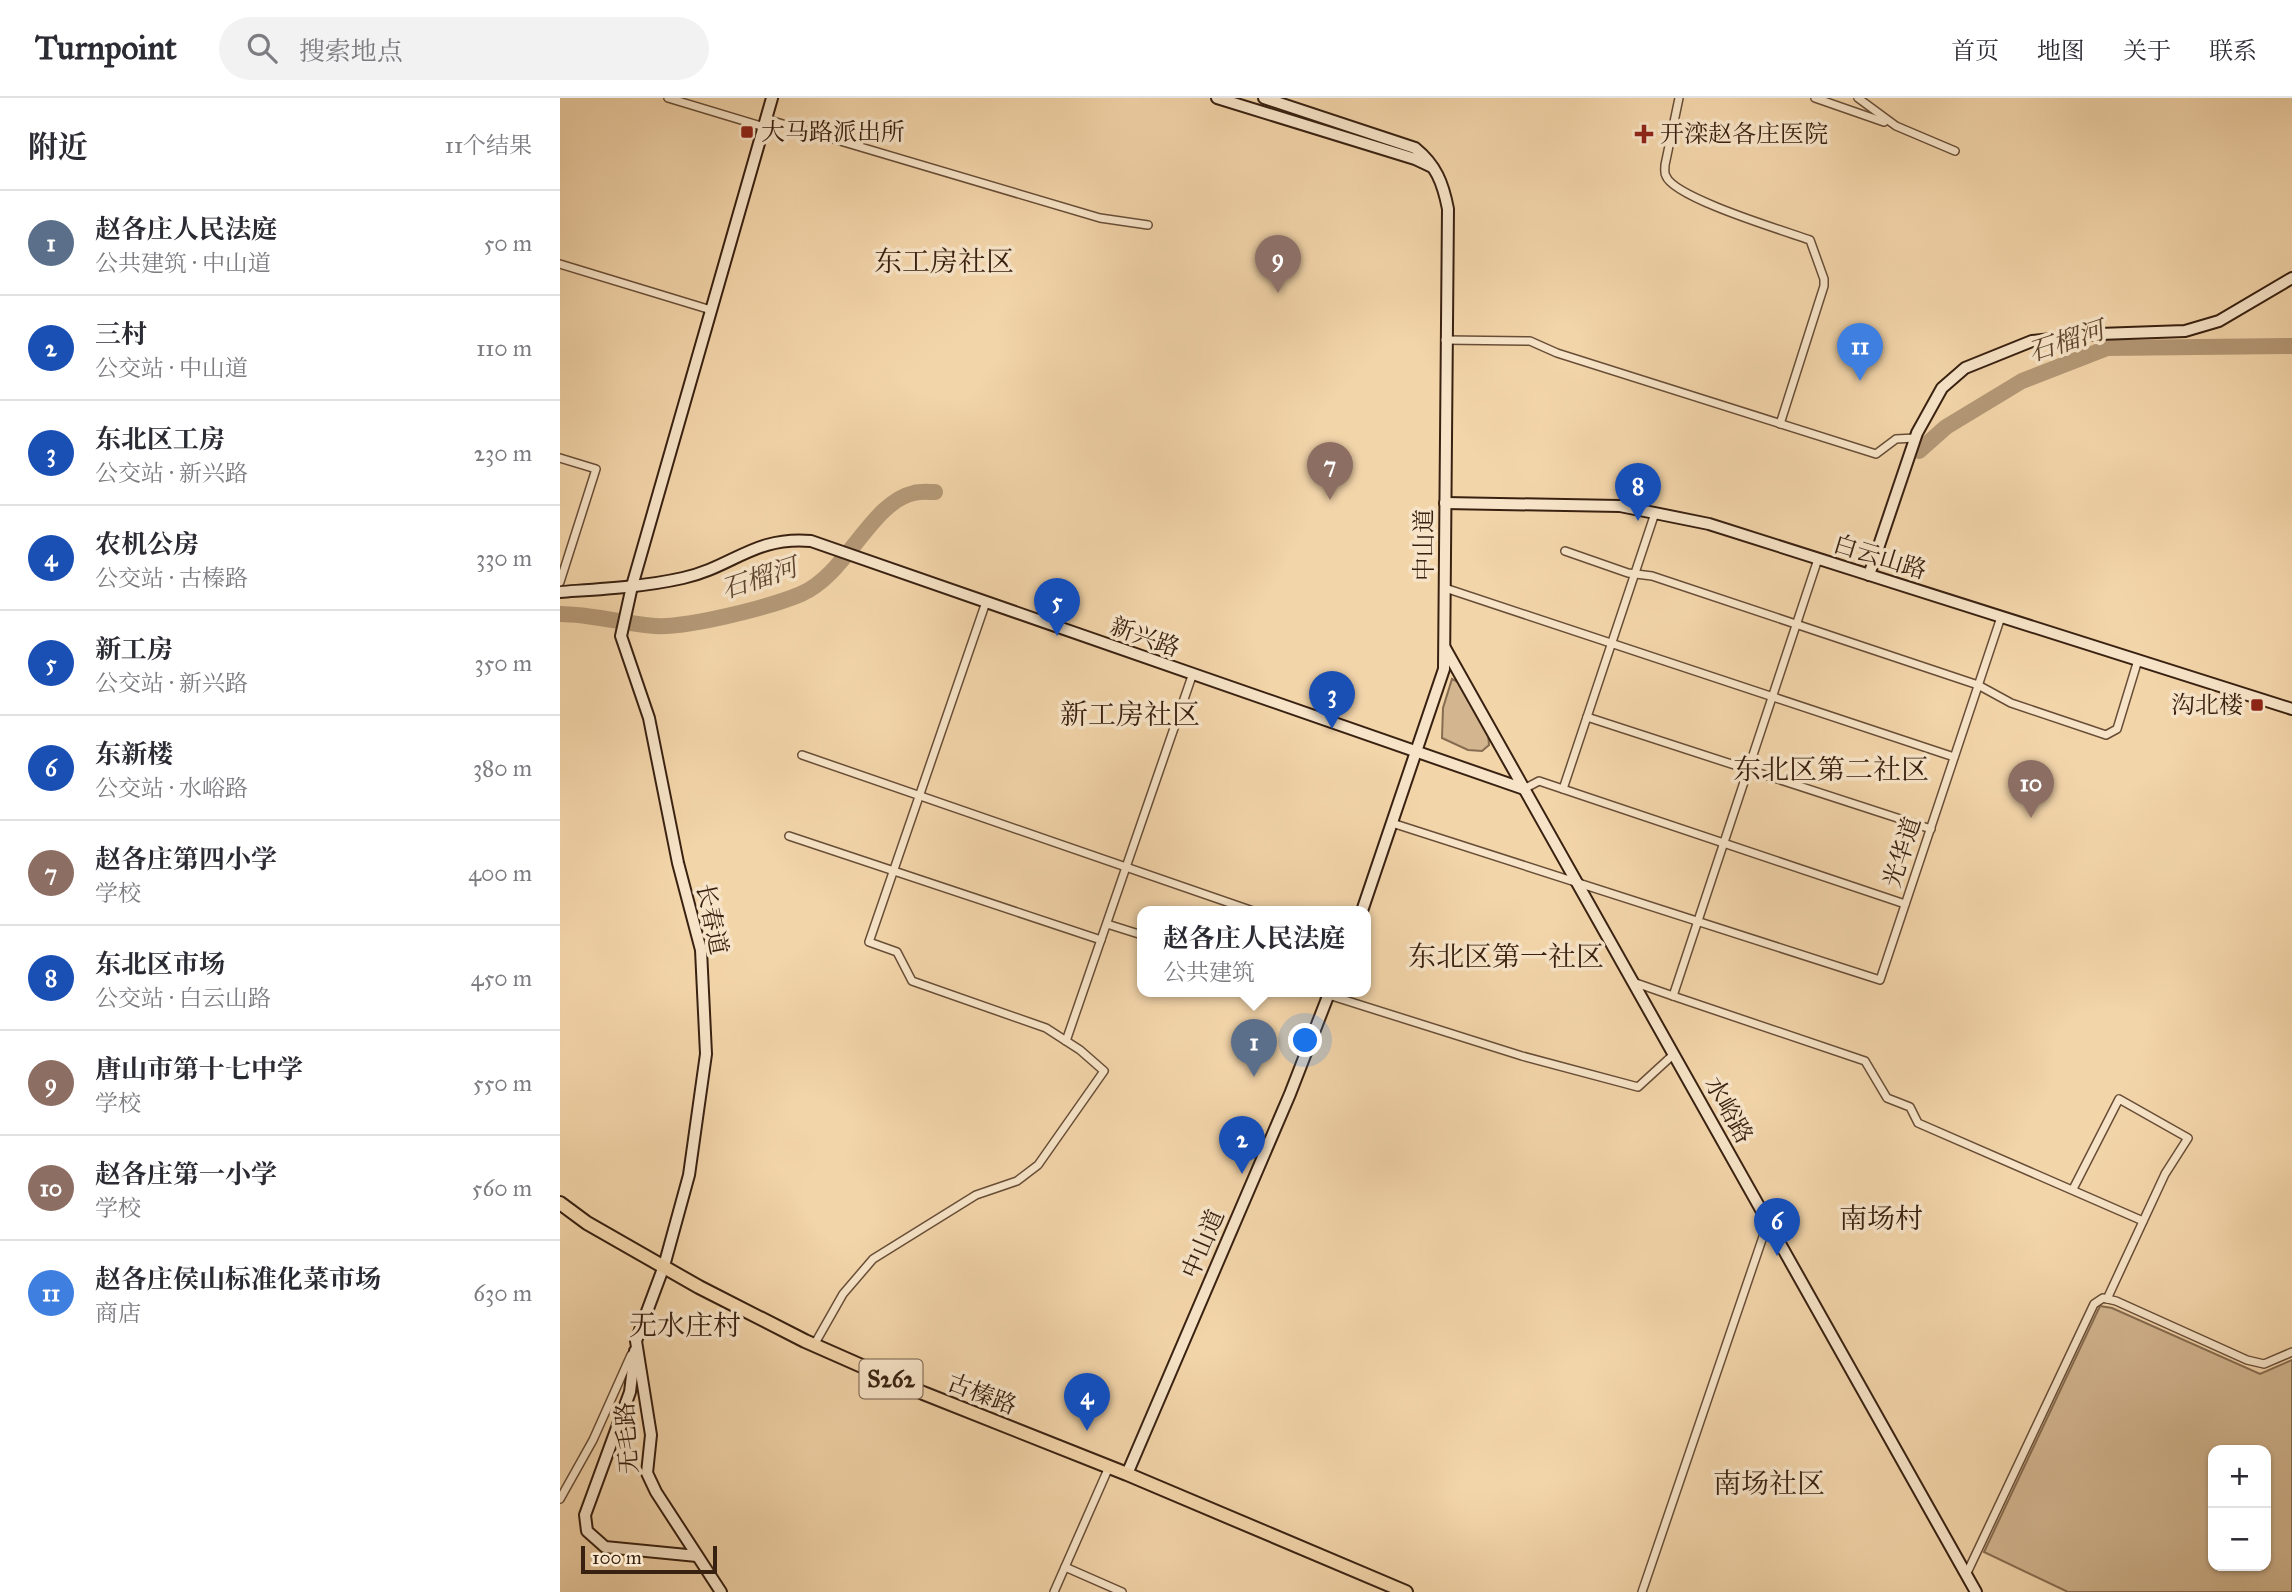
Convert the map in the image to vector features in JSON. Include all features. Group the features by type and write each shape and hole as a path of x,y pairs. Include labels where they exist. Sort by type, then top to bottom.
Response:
{"main road":[{"name":"古榛路","path":"560,1203 587,1223 751,1316 814,1345 923,1393 1109,1466 1406,1592"}],"street":[{"path":"668,98 1100,218 1148,225"},
{"name":"长春道","path":"664,1266 689,1175 706,1054 701,950 678,863 649,718 621,635 632,586 772,98"},
{"path":"1217,98 1415,159 1435,169"},
{"path":"1264,98 1296,103 1400,140 1415,148 1435,169"},
{"path":"1679,98 1665,177 1674,186 1705,202 1810,240 1824,279 1780,424"},
{"path":"1815,98 1896,126 1955,151"},
{"path":"1858,98 1896,126"},
{"path":"1287,120 1296,103"},
{"name":"中山道","path":"1364,906 1438,691 1445,648 1445,340 1448,209 1443,183 1435,169"},
{"path":"560,264 711,310"},
{"path":"1868,575 1915,438 1942,388 1965,368 2032,341 2099,334 2185,331 2219,321 2292,278"},
{"path":"1445,340 1530,341 1876,454 1896,439 1915,438"},
{"path":"560,458 596,469 560,582"},
{"name":"白云山路","path":"1444,503 1620,506 1709,524 2292,709"},
{"path":"1563,789 1656,513"},
{"name":"新兴路","path":"560,593 685,578 762,544 787,539 837,548 1192,676 1524,789"},
{"path":"1565,551 1635,574 1653,576 1978,685 2011,704 2110,735 2117,729 2138,660"},
{"path":"1673,996 1818,559"},
{"path":"1445,588 1954,757"},
{"path":"814,1345 844,1294 873,1259 976,1195 1017,1181 1038,1166 1104,1071 1046,1028 912,981 897,952 869,942 986,602"},
{"name":"光华道","path":"1698,922 1880,981 2001,617"},
{"name":"水峪路","path":"1445,648 1976,1592"},
{"path":"1066,1041 1192,676"},
{"path":"1587,717 1931,829"},
{"path":"802,755 1239,906"},
{"path":"1524,789 1539,781 1905,904"},
{"path":"1392,823 1698,922"},
{"path":"789,836 1101,940"},
{"path":"1107,923 1137,933"},
{"path":"1633,982 1865,1061 1887,1098 1910,1107 1918,1123 1998,1156 2024,1172 2042,1175 2143,1222"},
{"name":"中山道","path":"1127,1474 1290,1094 1327,997"},
{"path":"1341,997 1522,1056 1638,1087 1674,1054"},
{"path":"2073,1189 2119,1099 2188,1138 2165,1174 2107,1299"},
{"path":"1642,1592 1768,1222"},
{"name":"无毛路","path":"664,1266 636,1341 651,1435 647,1473 656,1492 721,1592"},
{"path":"1966,1575 2094,1304 2103,1298 2107,1299 2247,1360 2264,1364 2292,1352"},
{"path":"560,1499 593,1440 636,1341"},
{"path":"636,1341 630,1392 585,1515 587,1531 605,1547 697,1556"},
{"path":"1054,1592 1109,1466"},
{"path":"1065,1567 1122,1592"}],"shaded area":[{"path":"1452,679 1458,682 1488,734 1489,745 1482,751 1468,750 1442,738 1443,708"},
{"path":"2100,1306 2112,1308 2260,1374 2292,1360 2292,1592 2068,1592 1984,1552"}],"waterway":[{"name":"石榴河","path":"1919,451 1946,427 2022,381 2107,348 2292,346"},
{"name":"石榴河","path":"560,614 669,626 729,616 787,599 801,594 832,571 871,524 899,499 917,492 935,492"}],"place":[{"name":"大马路派出所","path":"747,132"},
{"name":"开滦赵各庄医院","path":"1644,134"},
{"name":"唐山市第十七中学","path":"1278,293"},
{"name":"赵各庄侯山标准化菜市场","path":"1860,381"},
{"name":"赵各庄第四小学","path":"1330,500"},
{"name":"东北区市场","path":"1638,521"},
{"name":"新工房","path":"1057,636"},
{"name":"沟北楼","path":"2257,705"},
{"name":"东北区工房","path":"1332,729"},
{"name":"赵各庄第一小学","path":"2031,818"},
{"name":"赵各庄人民法庭","path":"1254,1077"},
{"name":"三村","path":"1242,1174"},
{"name":"东新楼","path":"1777,1256"},
{"name":"农机公房","path":"1087,1431"}],"district":[{"name":"东工房社区","path":"944,261"},
{"name":"新工房社区","path":"1130,714"},
{"name":"东北区第二社区","path":"1831,769"},
{"name":"东北区第一社区","path":"1506,956"},
{"name":"南场村","path":"1881,1218"},
{"name":"无水庄村","path":"685,1325"},
{"name":"南场社区","path":"1769,1483"}]}
